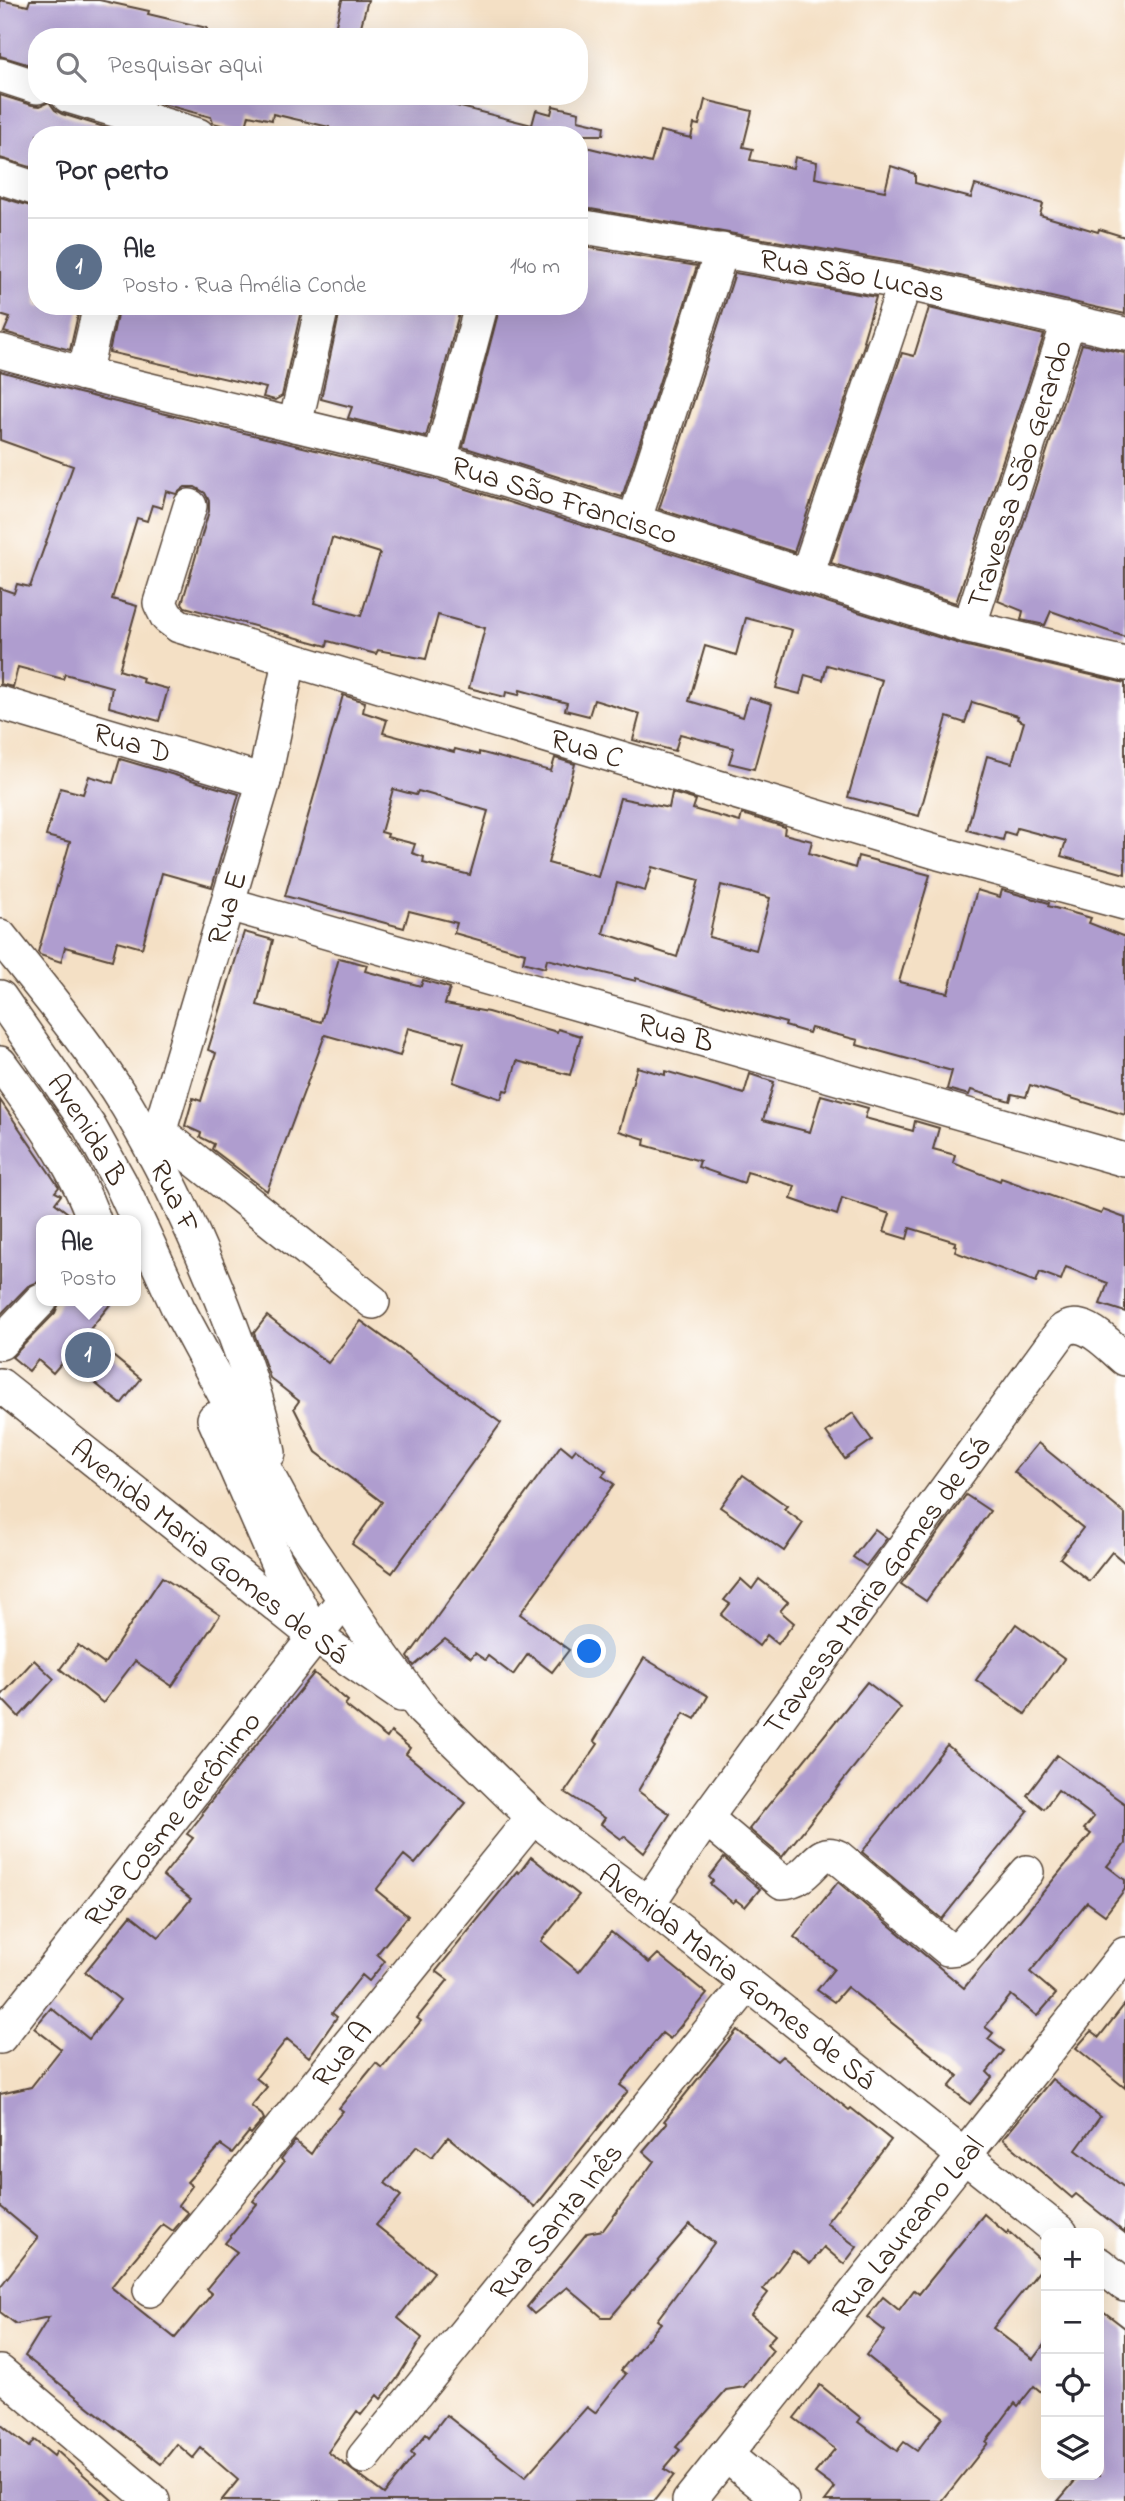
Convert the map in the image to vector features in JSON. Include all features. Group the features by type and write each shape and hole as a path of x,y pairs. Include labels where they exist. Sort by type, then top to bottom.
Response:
{"street":[{"path":"0,75 28,83"},
{"path":"90,105 141,126"},
{"path":"0,177 28,186"},
{"name":"Rua São Lucas","path":"588,228 905,283 1125,334"},
{"path":"634,522 722,250"},
{"path":"807,575 905,283"},
{"path":"84,374 98,315"},
{"path":"295,425 320,315"},
{"path":"440,460 479,315"},
{"name":"Travessa São Gerardo","path":"969,627 1069,320"},
{"name":"Rua São Francisco","path":"0,351 84,374 440,460 969,627 1125,664"},
{"name":"Rua C","path":"190,506 160,603 167,617 179,626 926,849 1125,903"},
{"name":"Rua E","path":"157,1142 264,781 289,661"},
{"name":"Rua D","path":"0,703 264,781"},
{"name":"Rua B","path":"228,904 1125,1160"},
{"name":"Rua F","path":"0,936 61,1011 125,1104 157,1142 373,1302"},
{"name":"Avenida B","path":"2,999 89,1126 135,1215"},
{"path":"0,1063 28,1101 80,1184 92,1215"},
{"name":"Rua F","path":"157,1142 239,1346 263,1424 276,1494"},
{"name":"Avenida B","path":"141,1228 178,1308 276,1494 344,1600"},
{"path":"0,1343 36,1305"},
{"name":"Avenida B","path":"178,1308 181,1344 277,1563 315,1636"},
{"name":"Travessa Maria Gomes de Sá","path":"648,1904 706,1818 1061,1332 1073,1325 1082,1326 1125,1359"},
{"name":"Avenida Maria Gomes de Sá","path":"0,1385 315,1636 424,1710"},
{"name":"Avenida Maria Gomes de Sá","path":"344,1600 424,1710 533,1817 648,1904 1055,2228"},
{"name":"Rua Cosme Gerônimo","path":"0,2037 344,1600"},
{"name":"Rua A","path":"150,2290 533,1817"},
{"path":"706,1818 782,1882 801,1878 823,1854 831,1853 948,1950 964,1944 1027,1871"},
{"name":"Rua Laureano Leal","path":"689,2501 1125,1954"},
{"name":"Rua Santa Inês","path":"364,2457 747,1984"},
{"path":"1104,2268 1125,2285"},
{"path":"0,2372 153,2501"},
{"path":"726,2455 782,2501"}],"building":[{"path":"0,0 28,6 30,0 99,0 207,28 28,28 28,64 0,56"},
{"path":"342,0 368,0 360,28 335,28"},
{"path":"0,95 28,105 51,105 62,114 101,126 28,126 28,166 0,158"},
{"path":"705,100 752,111 743,147 753,149 750,160 793,168 795,157 817,162 815,178 885,191 891,166 915,174 915,183 971,198 975,185 1043,204 1040,215 1125,237 1125,314 908,264 588,209 588,147 651,163 660,131 691,138 694,124 699,125"},
{"path":"166,105 453,105 532,125 536,110 551,114 553,106 579,112 578,120 604,126 603,135 588,135 588,126 325,126 273,114 272,120 249,115 246,126 225,126 213,123 211,117"},
{"path":"0,197 28,205 28,315 78,315 70,350 4,332 10,318 0,315"},
{"path":"588,248 697,266 622,497 463,447 498,315 588,315"},
{"path":"735,273 876,297 863,341 865,342 794,552 659,509"},
{"path":"929,308 1044,335 956,603 831,563 902,353 914,356"},
{"path":"117,315 300,315 282,396 275,400 263,397 266,388 109,352"},
{"path":"339,315 459,315 426,437 348,418 352,407 321,399"},
{"path":"1082,344 1125,353 1125,637 1051,611 1045,625 1021,620 1023,611 998,601"},
{"path":"0,371 79,393 435,479 963,645 1125,683 1125,874 1061,856 1066,841 1017,828 1015,835 1005,832 1003,840 967,830 987,756 1012,763 1024,722 1017,719 1018,716 972,702 965,723 947,717 919,816 848,797 882,680 827,665 823,680 805,675 800,694 776,688 792,630 746,618 736,655 705,646 689,701 743,717 749,697 772,704 754,769 729,763 734,748 680,734 675,751 633,740 640,714 594,700 589,716 565,710 567,703 520,690 519,695 506,692 505,697 469,688 485,628 438,615 426,659 378,650 376,654 328,641 327,646 185,607 182,603 209,511 209,501 205,493 195,487 185,487 176,494 166,491 162,508 152,505 147,521 137,518 112,599 137,606 119,670 143,678 142,682 168,689 159,721 109,707 112,687 65,674 63,679 18,667 13,687 0,684 0,588 14,593 17,584 30,587 73,466 0,440","holes":["332,538 380,553 361,616 314,603"]},
{"path":"343,695 365,702 363,712 387,720 383,733 454,752 455,749 479,755 479,752 551,771 555,758 575,764 548,863 598,877 620,798 669,808 672,793 696,800 693,809 740,822 742,814 785,827 784,834 812,841 809,853 855,868 858,856 930,875 899,982 948,993 977,890 1000,897 1002,890 1091,918 1089,923 1125,937 1125,1115 1030,1085 1026,1097 1012,1094 1010,1101 971,1090 969,1095 947,1089 952,1071 857,1045 858,1040 811,1028 809,1033 785,1026 786,1023 636,978 636,981 547,959 545,968 523,962 525,953 454,933 457,923 409,911 404,928 285,896","holes":["393,789 416,795 418,791 488,811 470,875 423,863 424,857 412,853 415,844 387,837 388,834 381,832","652,867 699,880 677,957 603,933 617,883 645,891","721,885 770,898 756,950 709,937"]},
{"path":"120,759 239,794 212,887 162,873 142,948 117,941 112,960 65,947 61,962 40,955 38,952 70,842 46,836 60,788 83,794 89,776 113,783"},
{"path":"244,932 273,940 257,1005 321,1022 339,958 367,965 365,971 421,986 423,980 450,988 445,1004 581,1036 570,1075 517,1061 508,1091 504,1090 501,1099 453,1082 464,1043 408,1028 400,1056 325,1035 267,1191 212,1149 214,1144 200,1137 201,1133 185,1126 193,1098 201,1101 216,1053 208,1050"},
{"path":"637,1067 665,1075 665,1071 744,1094 750,1074 774,1082 763,1120 810,1132 821,1095 868,1108 865,1118 913,1131 915,1121 939,1128 933,1149 955,1155 953,1163 1101,1214 1103,1210 1125,1218 1125,1312 1100,1304 1108,1283 1066,1267 1061,1280 1040,1272 1036,1282 955,1252 956,1242 910,1228 907,1239 884,1232 890,1214 842,1198 837,1215 791,1199 795,1186 747,1172 744,1183 698,1167 700,1161 644,1145 645,1139 619,1131"},
{"path":"0,1100 59,1187 55,1192 61,1195 55,1203 71,1215 36,1215 36,1283 28,1286 0,1315"},
{"path":"58,1306 109,1306 86,1334 141,1379 121,1404 65,1359 53,1373 38,1360 29,1371 12,1357 55,1313"},
{"path":"267,1316 328,1363 361,1321 501,1423 392,1573 352,1544 382,1502 316,1452 294,1408 299,1401 270,1378 254,1333"},
{"path":"853,1413 872,1440 845,1459 826,1432"},
{"path":"1038,1443 1125,1514 1125,1563 1112,1552 1089,1581 1060,1558 1083,1528 1014,1472"},
{"path":"561,1445 572,1454 576,1449 606,1471 602,1476 614,1484 520,1614 569,1650 552,1672 528,1654 513,1675 488,1656 485,1660 475,1653 471,1658 445,1639 414,1666 408,1657"},
{"path":"743,1475 787,1506 784,1509 803,1523 784,1551 720,1507"},
{"path":"966,1495 990,1511 926,1601 901,1584"},
{"path":"875,1529 887,1538 866,1566 853,1557"},
{"path":"162,1577 220,1615 172,1686 135,1661 103,1703 60,1669 78,1645 104,1664"},
{"path":"741,1579 752,1589 759,1579 788,1602 780,1611 794,1623 778,1644 767,1635 759,1646 721,1615 730,1604 724,1600"},
{"path":"1016,1624 1064,1659 1025,1714 976,1680"},
{"path":"644,1658 708,1696 695,1719 684,1713 638,1791 670,1814 644,1853 624,1836 621,1839 601,1824 605,1818 565,1792 598,1744 594,1741"},
{"path":"34,1660 54,1679 19,1717 0,1697"},
{"path":"314,1673 348,1701 345,1705 387,1738 391,1732 410,1748 406,1754 466,1803 415,1864 404,1855 376,1890 408,1916 377,1954 385,1961 369,1981 362,1975 332,2013 337,2017 309,2057 287,2039 256,2078 267,2087 251,2106 264,2119 232,2153 221,2145 187,2182 192,2186 178,2205 188,2213 173,2231 163,2224 111,2287 175,2338 212,2294 206,2289 237,2252 225,2243 257,2204 253,2201 284,2162 281,2159 295,2141 311,2154 343,2111 339,2108 376,2063 382,2068 421,2021 417,2018 448,1980 436,1971 531,1857 579,1895 541,1941 579,1972 611,1932 649,1963 658,1954 707,1994 670,2039 662,2033 620,2085 628,2091 535,2207 448,2137 432,2157 417,2146 385,2183 401,2196 376,2225 434,2272 398,2318 422,2338 381,2399 377,2395 361,2415 357,2411 328,2452 384,2494 414,2456 411,2453 426,2434 429,2437 446,2415 525,2477 587,2407 595,2413 626,2374 621,2370 661,2323 657,2320 714,2243 690,2224 611,2317 602,2317 567,2287 534,2314 527,2307 587,2233 603,2230 654,2161 643,2151 737,2030 777,2061 782,2056 891,2140 826,2223 857,2247 844,2264 824,2247 810,2264 793,2251 763,2289 768,2293 751,2315 775,2335 767,2344 773,2350 744,2387 726,2390 676,2447 680,2450 664,2469 674,2475 654,2501 221,2501 238,2480 201,2448 193,2458 177,2444 161,2464 25,2356 49,2317 16,2324 0,2312 0,2287 38,2238 0,2206 0,2094 31,2087 61,2049 34,2028 51,2008 89,2039 120,2000 85,1972 131,1915 159,1937 191,1899 163,1876 193,1838 187,1834 202,1812"},
{"path":"867,1682 901,1708 782,1857 749,1829"},
{"path":"947,1745 1028,1811 942,1919 862,1852"},
{"path":"1057,1755 1125,1804 1125,1844 1107,1866 1125,1880 1125,1889 1105,1915 1087,1902 1030,1972 1056,1994 1037,2016 1011,1995 985,2027 993,2033 988,2039 1004,2051 987,2072 992,2077 970,2104 949,2087 958,2076 847,1987 834,2002 817,1990 834,1969 794,1937 838,1882 964,1988 1091,1834 1084,1829 1094,1817 1058,1790 1044,1809 1027,1795"},
{"path":"724,1858 760,1889 745,1907 736,1900 733,1903 710,1884 713,1881 709,1877"},
{"path":"1125,2004 1125,2088 1076,2048 1091,2031 1099,2037"},
{"path":"1052,2079 1100,2117 1076,2150 1125,2188 1125,2233 1076,2194 1072,2198 1003,2139"},
{"path":"984,2214 1007,2234 1008,2231 1041,2260 1041,2269 993,2328 1033,2359 1041,2349 1041,2392 1034,2386 1018,2406 1015,2403 986,2442 988,2443 942,2501 825,2501 835,2488 815,2473 835,2449 794,2418 820,2385 861,2418 858,2422 897,2451 904,2442 917,2451 943,2417 866,2355 885,2331 867,2317 883,2297 899,2310 914,2290 919,2294"},
{"path":"1104,2312 1125,2328 1125,2501 1058,2501 1076,2480 1104,2480"},
{"path":"0,2424 29,2447 34,2440 54,2456 57,2451 113,2501 0,2501"}],"place":[{"name":"Ale","path":"88,1355"}]}
